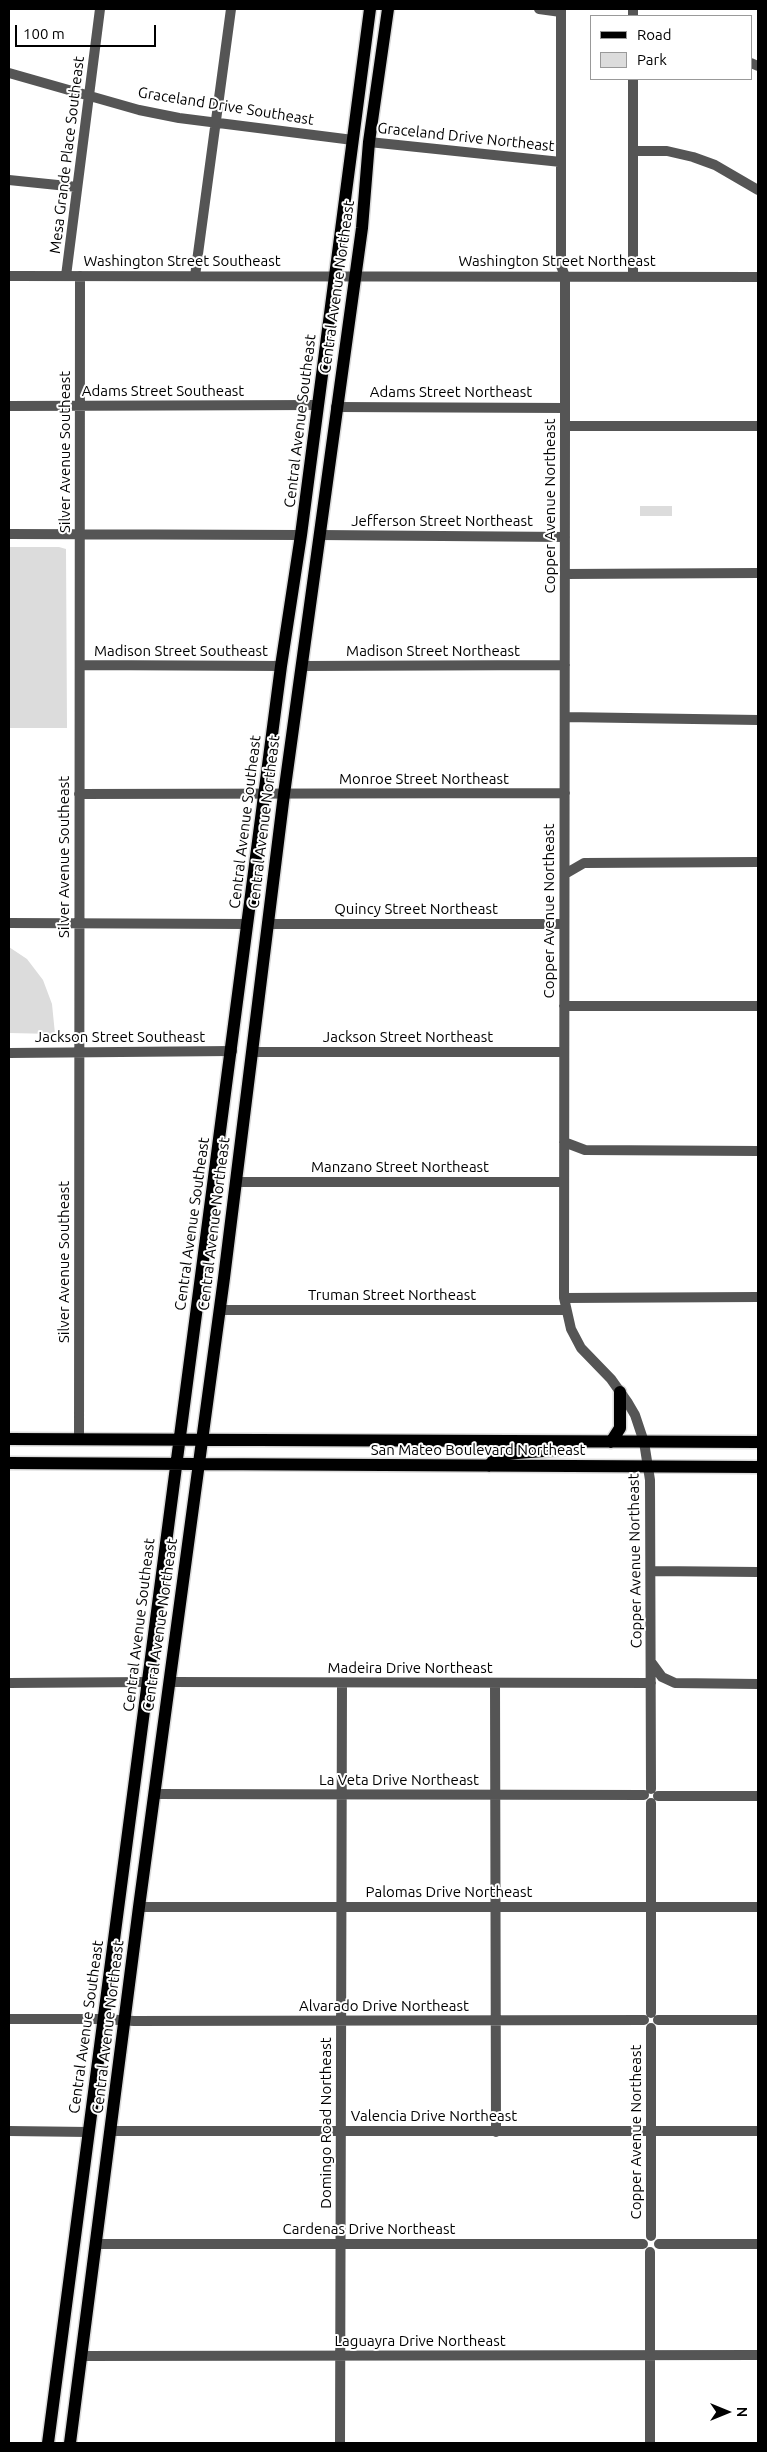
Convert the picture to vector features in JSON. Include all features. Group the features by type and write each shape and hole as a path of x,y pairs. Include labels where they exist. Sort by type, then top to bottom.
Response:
{"main road":[{"name":"Central Avenue Southeast","path":"48,2443 370,9"},
{"name":"Central Avenue Northeast","path":"70,2443 139,1907 236,1182 284,794 355,276 365,199 369,142 388,9"},
{"path":"611,1442 620,1428 620,1392"},
{"name":"San Mateo Boulevard Northeast","path":"9,1439 758,1442"},
{"path":"489,1466 497,1456 568,1449 578,1442"},
{"name":"San Mateo Boulevard Northeast","path":"9,1463 758,1467"}],"street":[{"name":"Mesa Grande Place Southeast","path":"66,276 100,9"},
{"path":"195,276 231,9"},
{"path":"539,9 561,10"},
{"name":"Copper Avenue Northeast","path":"561,10 561,266 565,276 564,1298 565,1310 571,1329 581,1348 620,1392 635,1415 644,1442 648,1466 652,1571 651,2236"},
{"name":"Graceland Drive Southeast","path":"9,73 139,110 354,140"},
{"path":"633,80 633,277"},
{"name":"Graceland Drive Northeast","path":"369,142 561,162"},
{"path":"633,151 667,151 693,157 715,165 758,190"},
{"path":"9,180 76,187"},
{"name":"Washington Street Southeast","path":"9,276 355,276"},
{"name":"Silver Avenue Southeast","path":"79,1439 80,276"},
{"name":"Washington Street Northeast","path":"355,276 758,277"},
{"name":"Adams Street Southeast","path":"9,406 318,405"},
{"name":"Adams Street Northeast","path":"336,407 565,408"},
{"path":"565,426 758,426"},
{"path":"9,534 301,535"},
{"name":"Jefferson Street Northeast","path":"319,535 565,536"},
{"path":"565,574 758,572"},
{"name":"Madison Street Southeast","path":"80,665 282,666"},
{"name":"Madison Street Northeast","path":"301,666 565,665"},
{"path":"566,717 758,720"},
{"name":"Monroe Street Northeast","path":"79,794 564,793"},
{"path":"565,847 574,858 584,863 758,862"},
{"path":"565,874 584,863"},
{"path":"9,923 248,924"},
{"name":"Quincy Street Northeast","path":"267,924 564,924"},
{"path":"564,1006 758,1006"},
{"name":"Jackson Street Southeast","path":"9,1053 232,1052"},
{"name":"Jackson Street Northeast","path":"252,1052 564,1052"},
{"path":"564,1142 585,1150 758,1151"},
{"path":"564,1163 585,1150"},
{"name":"Manzano Street Northeast","path":"236,1182 564,1182"},
{"path":"564,1298 758,1298"},
{"name":"Truman Street Northeast","path":"219,1310 565,1310"},
{"path":"652,1571 758,1572"},
{"path":"651,1662 664,1678 682,1684 758,1684"},
{"path":"9,1683 148,1682"},
{"name":"Madeira Drive Northeast","path":"169,1682 651,1683"},
{"name":"Domingo Road Northeast","path":"340,2443 342,1683"},
{"path":"495,1683 496,2132"},
{"name":"La Veta Drive Northeast","path":"154,1794 758,1796"},
{"name":"Palomas Drive Northeast","path":"139,1907 758,1907"},
{"name":"Alvarado Drive Northeast","path":"9,2019 341,2022 758,2020"},
{"name":"Valencia Drive Northeast","path":"111,2131 758,2131"},
{"path":"9,2132 89,2132"},
{"path":"650,2252 644,2248 643,2244 646,2237 655,2237 659,2244"},
{"name":"Cardenas Drive Northeast","path":"96,2244 643,2244"},
{"path":"659,2244 758,2244"},
{"path":"650,2252 657,2248 659,2244"},
{"path":"650,2252 650,2443"},
{"name":"Laguayra Drive Northeast","path":"81,2356 758,2356"}],"green space":[{"path":"640,506 672,506 672,516 640,516"},
{"path":"9,547 59,547 66,549 67,728 9,728"},
{"path":"9,947 27,959 43,980 52,1004 55,1034 9,1033"}]}
